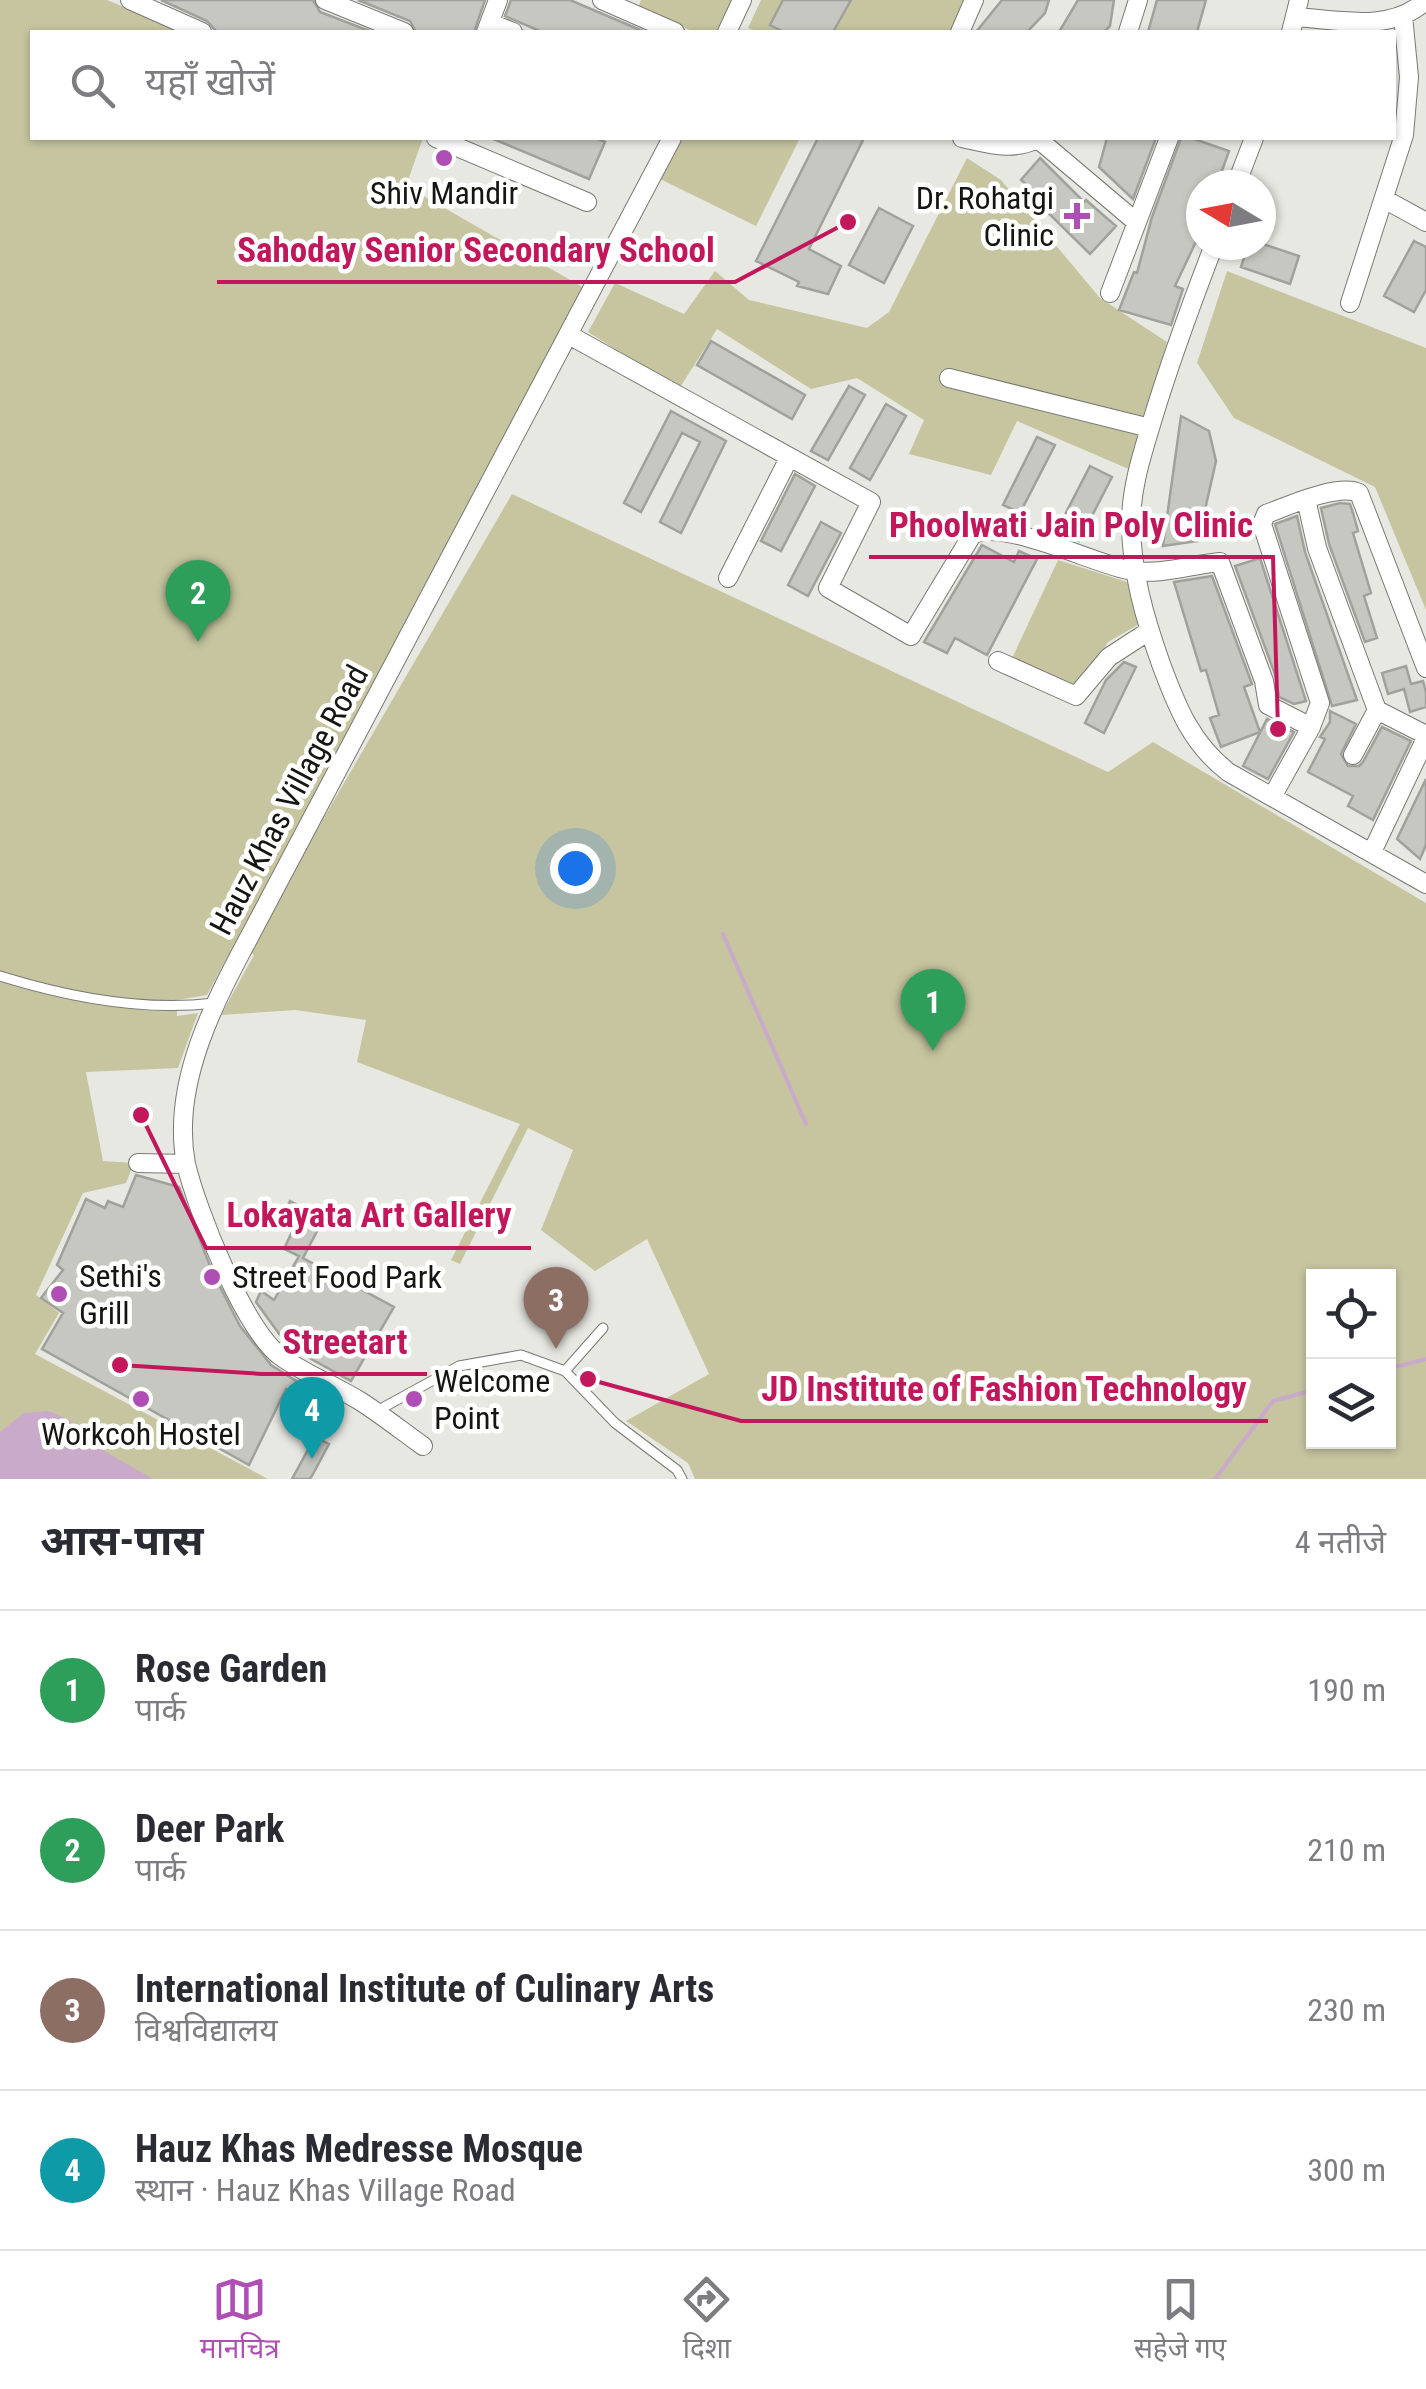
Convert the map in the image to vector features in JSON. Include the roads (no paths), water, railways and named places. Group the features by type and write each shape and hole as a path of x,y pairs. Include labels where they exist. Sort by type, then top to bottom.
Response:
{"street":[{"path":"130,0 149,4 198,30"},
{"path":"325,0 399,30"},
{"path":"488,28 498,0"},
{"path":"602,0 671,30"},
{"path":"728,30 742,0"},
{"path":"961,30 974,0"},
{"path":"1129,30 1138,0"},
{"path":"1295,16 1371,22 1402,16 1426,0"},
{"path":"1350,303 1404,135 1409,77 1402,16"},
{"path":"444,140 587,202"},
{"name":"Hauz Khas Village Road","path":"423,1446 375,1412 281,1357 243,1308 224,1269 186,1164 183,1148 190,1071 217,1003 671,140"},
{"path":"972,140 1007,147 1032,140"},
{"path":"1041,140 1135,221"},
{"path":"1110,293 1168,140"},
{"path":"1239,170 1246,140"},
{"path":"1386,200 1426,222"},
{"path":"1208,260 1170,359 1133,496 1135,571 1149,630 1191,734 1210,758 1272,797 1424,878"},
{"path":"570,336 871,502 828,588 911,636 972,534 980,530 1014,535 1096,563 1135,571 1170,572 1222,563 1264,681 1268,705 1312,727"},
{"path":"949,378 1150,428"},
{"path":"728,578 789,458"},
{"path":"1272,797 1312,727 1320,696 1262,524 1266,514 1348,489 1359,492 1426,668"},
{"path":"1306,499 1317,548 1377,710 1426,737 1372,852"},
{"path":"998,661 1076,696 1108,656 1149,630"},
{"path":"1353,755 1377,710"},
{"path":"138,1163 186,1164"}],"lane":[{"path":"1,980 93,1000 176,1008 217,1003"},
{"path":"565,1371 603,1328"},
{"path":"375,1412 459,1366 521,1355 565,1371 615,1423 677,1470 682,1479"}],"waterway":[{"path":"723,934 806,1124"},
{"path":"1396,1367 1426,1359"},
{"path":"1215,1479 1273,1401 1306,1392"}],"place":[{"name":"Shiv Mandir","path":"444,158"},
{"name":"Dr. Rohatgi Clinic","path":"1077,216"},
{"name":"Sahoday Senior Secondary School","path":"848,222"},
{"name":"Deer Park","path":"198,642"},
{"name":"Phoolwati Jain Poly Clinic","path":"1278,729"},
{"name":"Rose Garden","path":"933,1051"},
{"name":"Lokayata Art Gallery","path":"141,1115"},
{"name":"Street Food Park","path":"212,1277"},
{"name":"Sethi's Grill","path":"59,1294"},
{"name":"International Institute of Culinary Arts","path":"556,1349"},
{"name":"Streetart","path":"120,1365"},
{"name":"JD Institute of Fashion Technology","path":"588,1379"},
{"name":"Workcoh Hostel","path":"141,1399"},
{"name":"Welcome Point","path":"414,1399"},
{"name":"Hauz Khas Medresse Mosque","path":"312,1459"}]}
